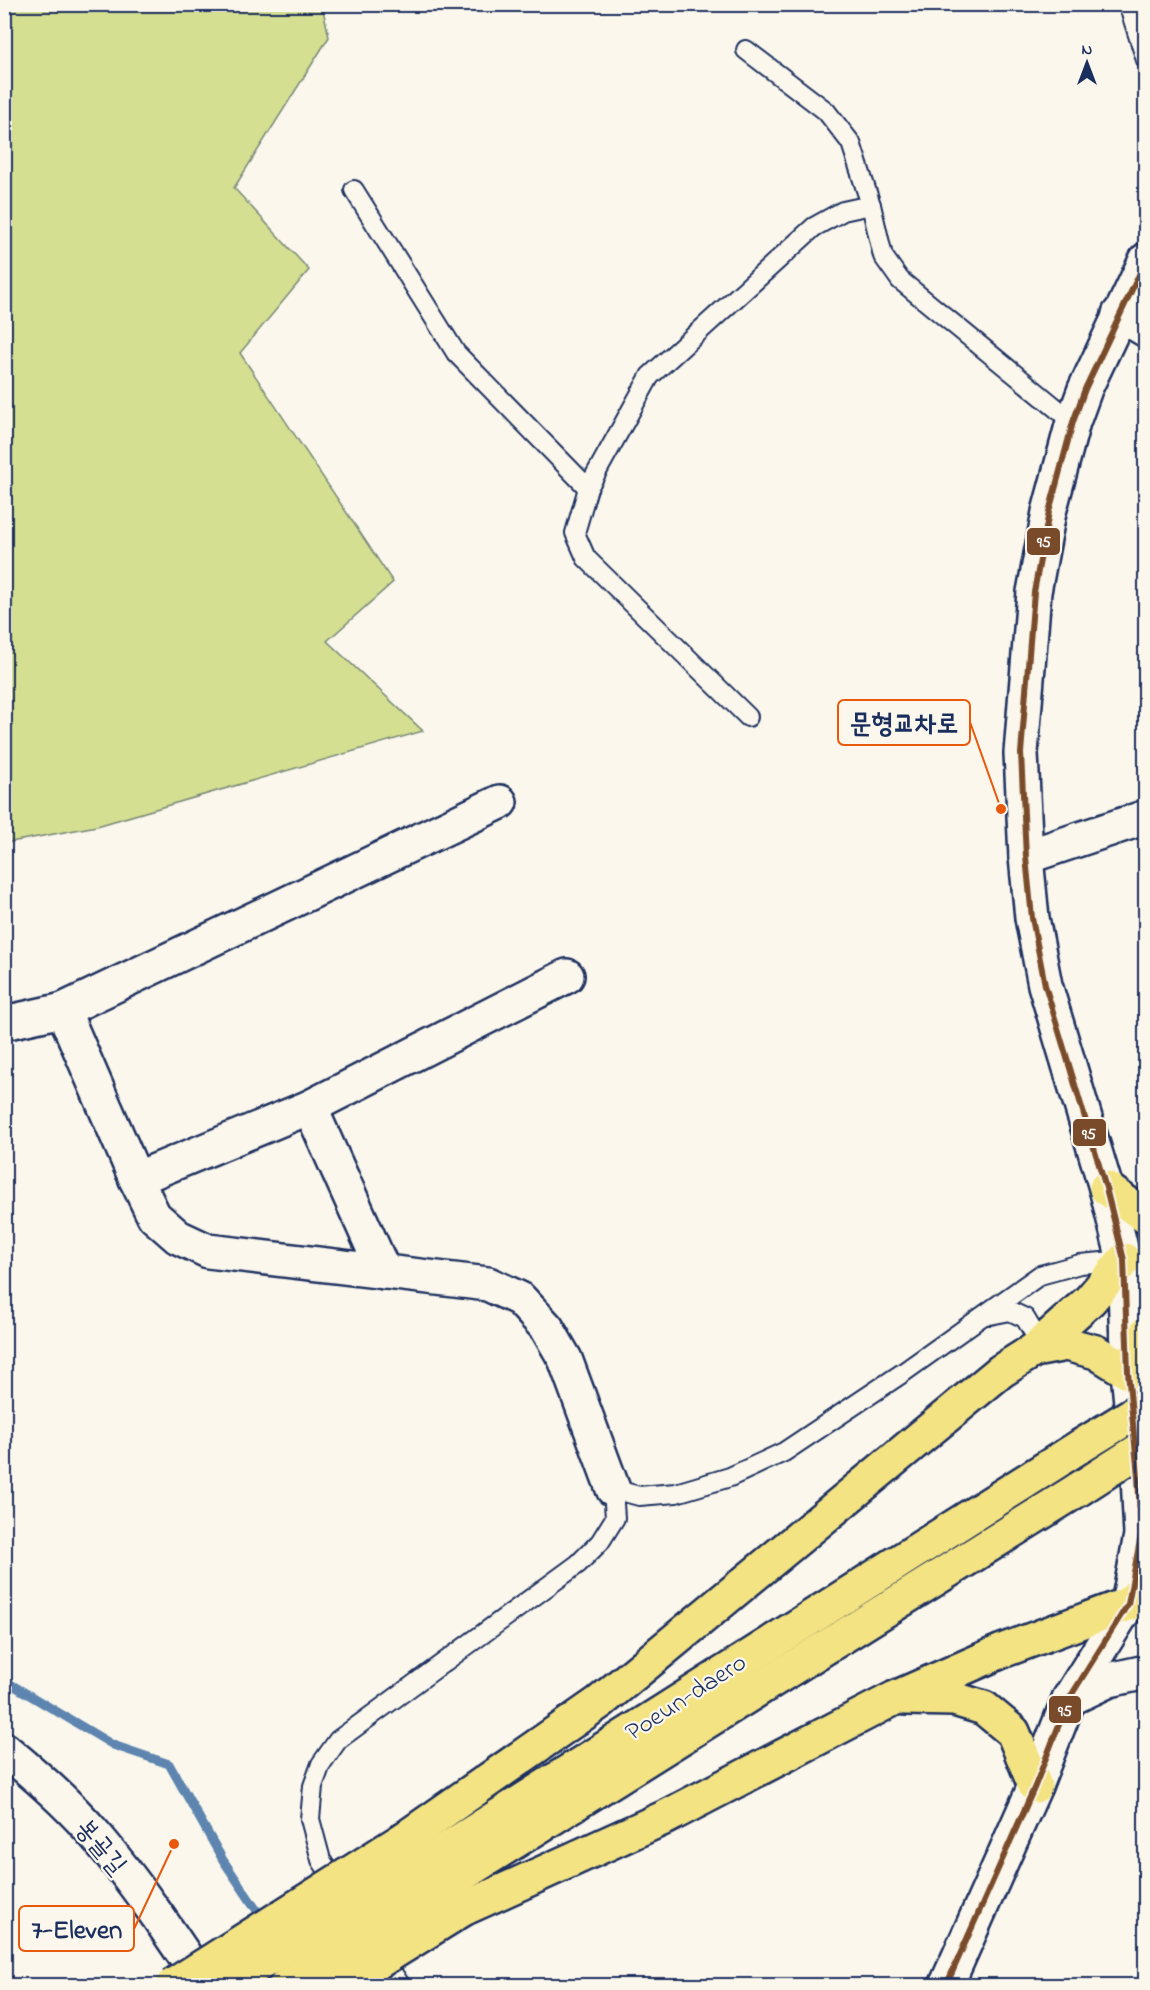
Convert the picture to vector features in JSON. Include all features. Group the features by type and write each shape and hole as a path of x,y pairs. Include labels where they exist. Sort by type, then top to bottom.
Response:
{"highway":[{"path":"1106,1188 1146,1216"},
{"path":"339,1986 434,1874 600,1702 1001,1371 1034,1350 1090,1300 1124,1260"},
{"path":"1034,1350 1066,1344 1096,1352 1128,1372 1146,1333"},
{"name":"Poeun-daero","path":"434,1874 1081,1446 1146,1406"},
{"name":"Poeun-daero","path":"223,1986 434,1874 1079,1489 1146,1446"},
{"path":"172,1986 434,1874 666,1817 896,1698 1002,1652 1140,1600"},
{"path":"896,1698 954,1699 984,1708 1013,1732 1035,1786"},
{"path":"286,1986 434,1874"}],"street":[{"path":"946,1986 1035,1786 1069,1699 1140,1600 1141,1535 1128,1372 1124,1260 1106,1188 1045,985 1032,918 1026,857 1021,753 1034,592 1049,512 1072,422 1132,322 1146,260"},
{"path":"4,1023 63,1010 500,802"},
{"path":"1026,857 1146,817"},
{"path":"136,1179 310,1107 567,976"},
{"path":"63,1010 154,1216 178,1237 208,1251 488,1284 520,1299 547,1328 565,1359 613,1489"},
{"path":"310,1107 384,1272"},
{"path":"1069,1699 1109,1680 1146,1672"},
{"name":"봉골길","path":"4,1749 62,1801 96,1836 167,1929 205,1986"}],"lane":[{"path":"1128,4 1146,60"},
{"path":"746,50 826,111 851,143 872,205 883,256 900,280 1072,422"},
{"path":"354,190 456,353 588,488"},
{"path":"748,717 586,558 575,533 588,488 650,376 814,227 843,211 872,205"},
{"path":"401,1986 321,1860 310,1819 313,1786 321,1764 338,1740 578,1564 600,1542 615,1518 613,1489 639,1496 676,1493 730,1478 783,1452 1040,1275 1080,1264 1124,1260"},
{"path":"982,1317 1010,1311 1024,1318 1034,1334 1034,1350"}],"green space":[{"path":"5,4 322,5 329,37 234,188 309,270 240,353 393,582 327,641 423,731 97,826 5,843"}],"waterway":[{"path":"4,1680 113,1745 169,1764 223,1860 264,1921"}],"transit line":[{"name":"95","path":"946,1986 1035,1786 1069,1699 1128,1604 1141,1535 1128,1372 1124,1260 1106,1188 1045,985 1032,918 1026,857 1021,753 1034,592 1049,512 1073,422 1085,389 1146,260"}],"place":[{"name":"문형교차로","path":"1001,809"},
{"name":"7-Eleven","path":"174,1844"}]}
